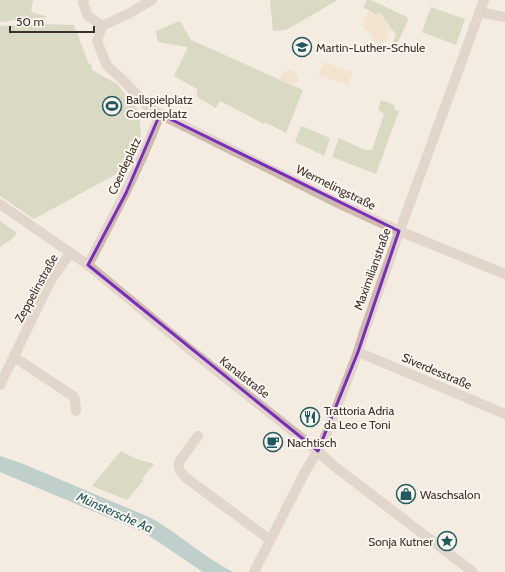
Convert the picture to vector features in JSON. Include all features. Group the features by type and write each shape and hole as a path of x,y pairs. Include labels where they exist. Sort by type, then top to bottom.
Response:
{"street":[{"path":"84,0 83,3 88,16 102,26"},
{"path":"152,0 128,14 102,26 97,41 106,66 121,78 149,108 160,114"},
{"name":"Maximilianstraße","path":"254,572 306,470 326,435 358,352 399,231 484,0"},
{"path":"479,12 505,17"},
{"name":"Wermelingstraße","path":"160,114 317,193 399,231 505,274"},
{"name":"Coerdeplatz","path":"88,265 126,193 160,114"},
{"name":"Kanalstraße","path":"0,204 88,265 208,364 318,451 334,466 472,572"},
{"name":"Zeppelinstraße","path":"0,385 52,280 70,253"},
{"name":"Siverdesstraße","path":"358,352 505,414"},
{"path":"14,357 73,396 76,411"},
{"path":"198,436 179,462 178,468 180,472 270,540"}],"highlighted area":[{"path":"160,114 399,231 358,352 318,451 88,265 126,193"}],"green space":[{"path":"0,0 33,0 31,12 48,17 0,22"},
{"path":"270,0 336,1 286,30 273,31"},
{"path":"367,0 371,0 409,18 397,44 393,42 396,34 389,27 379,12 376,15 363,8"},
{"path":"431,7 465,19 456,45 422,32"},
{"path":"180,21 191,40 303,90 286,133 265,122 264,124 220,101 216,108 197,97 197,89 174,76 188,47 158,42 156,31"},
{"path":"45,24 74,25 89,64 91,64 92,70 117,84 139,111 141,134 133,165 34,219 0,196 0,26"},
{"path":"381,100 395,105 394,109 399,111 376,174 332,157 339,138 365,150 372,150 384,114 378,110"},
{"path":"301,126 330,138 324,156 295,142"},
{"path":"0,221 17,233 12,239 0,247"},
{"path":"121,451 134,458 154,464 142,479 143,481 127,500 92,486"}],"sand":[{"path":"369,10 376,15 379,12 389,25 386,42 382,43 372,39 373,35 365,29 363,24"},
{"path":"324,62 353,72 348,85 319,75"},
{"path":"292,69 298,78 298,81 292,85 279,80 283,72"}],"water":[{"name":"Münstersche Aa","path":"0,456 21,463 149,517 233,572 203,572 145,533 0,472"}],"place":[{"name":"Martin-Luther-Schule","path":"302,47"},
{"name":"Ballspielplatz Coerdeplatz","path":"112,106"},
{"name":"Trattoria Adria da Leo e Toni","path":"310,417"},
{"name":"Nachtisch","path":"273,442"},
{"name":"Waschsalon","path":"406,494"},
{"name":"Sonja Kutner","path":"447,541"}]}
